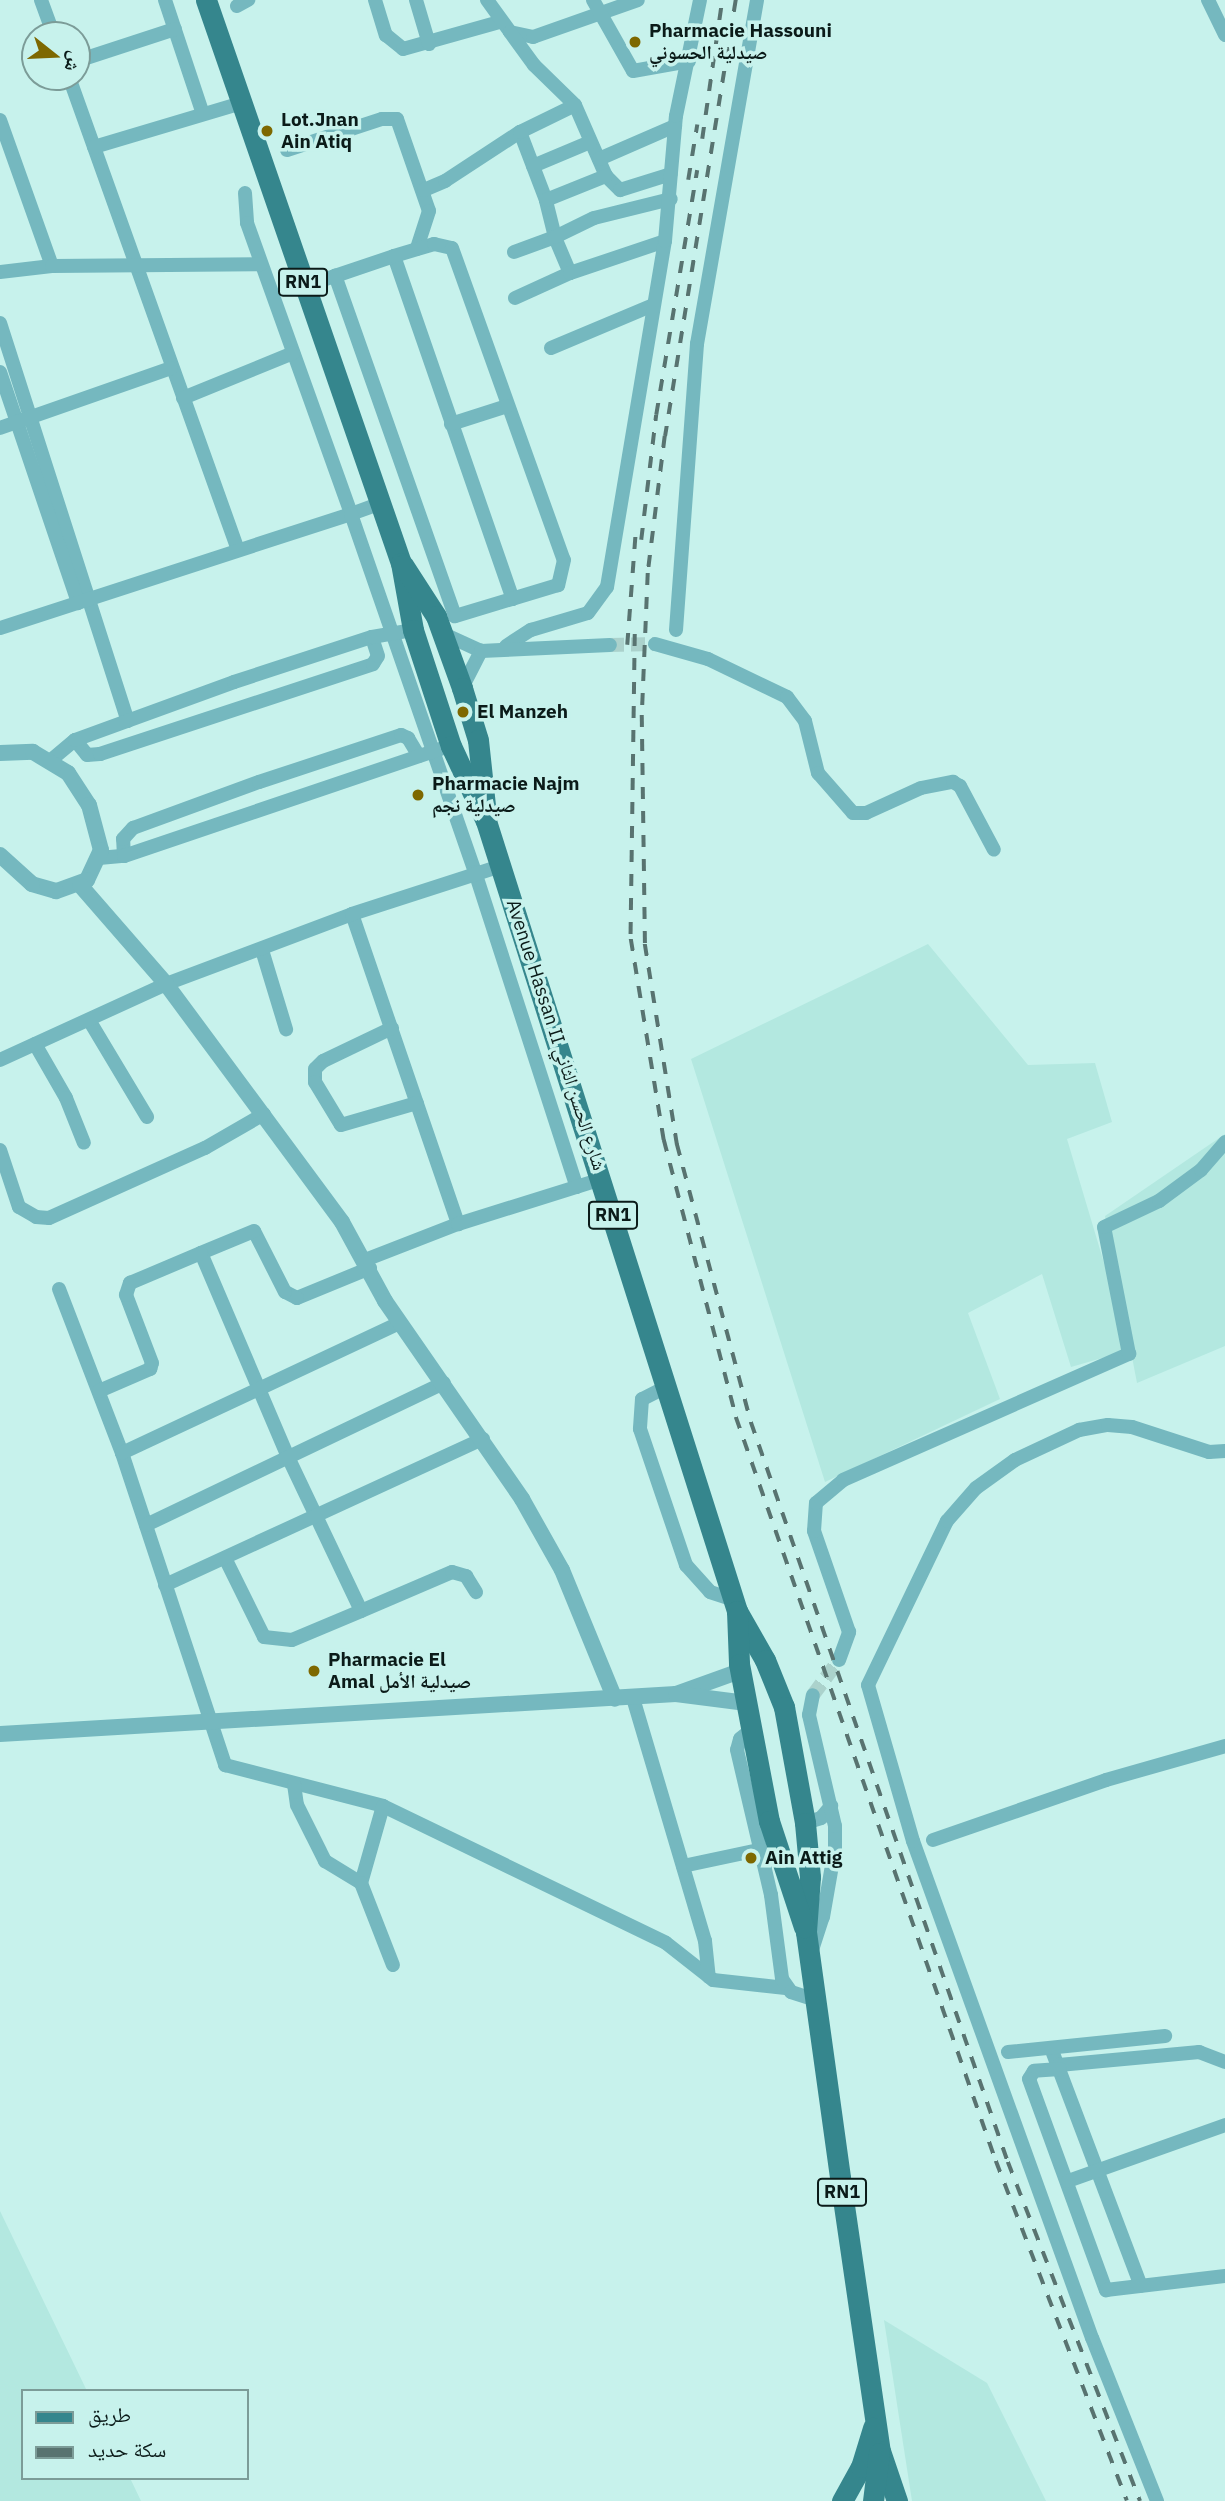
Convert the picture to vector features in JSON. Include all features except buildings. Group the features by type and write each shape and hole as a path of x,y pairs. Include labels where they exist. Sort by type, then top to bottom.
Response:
{"main road":[{"name":"Avenue Hassan II شارع الحسن الثاني","path":"206,0 401,563 402,631 435,751 486,821"},
{"name":"Avenue Hassan II شارع الحسن الثاني","path":"401,563 424,592 443,634 462,688 478,738 486,821 500,866 736,1605 780,1693 806,1833 806,1932 818,2001 875,2419 880,2451 897,2501"},
{"path":"402,631 427,625 443,634"},
{"path":"435,751 465,747 478,738"},
{"name":"Avenue Hassan II شارع الحسن الثاني","path":"736,1605 740,1671 751,1730 766,1848 806,1932"},
{"path":"746,1700 759,1684 769,1684 780,1693"},
{"path":"766,1848 791,1853 806,1833"},
{"path":"842,2501 861,2468 875,2419"},
{"name":"Avenue Hassan II شارع الحسن الثاني","path":"873,2501 880,2451"}],"street":[{"path":"41,0 49,21"},
{"path":"165,0 203,114"},
{"path":"374,0 386,35 395,46 410,50 505,27 533,37 599,16 638,0"},
{"path":"416,0 429,44"},
{"path":"487,0 534,65 575,105 606,176 620,190 671,174"},
{"path":"593,0 599,16 633,71 689,61"},
{"path":"506,646 531,630 588,613 607,587 652,306 666,241 675,126 700,0"},
{"path":"676,630 697,344 757,0"},
{"path":"1208,0 1225,35"},
{"path":"91,56 175,29"},
{"path":"74,91 133,264 239,550"},
{"path":"94,147 242,103"},
{"path":"424,190 445,181 520,132 575,105"},
{"path":"287,150 393,117 424,190 429,211 417,249"},
{"path":"0,120 52,266"},
{"path":"599,159 675,126"},
{"path":"520,132 546,200 555,237 570,272"},
{"path":"533,166 590,142"},
{"path":"546,200 606,176"},
{"path":"51,760 75,740 234,682 372,637 402,631 351,514 261,264 247,223 245,193"},
{"path":"514,253 594,218 671,199"},
{"path":"515,298 570,272 666,241"},
{"path":"304,286 417,249 440,244 455,253 565,565 558,585 455,616 335,276"},
{"path":"394,256 513,599"},
{"path":"0,272 52,266 261,264"},
{"path":"551,348 652,306"},
{"path":"0,323 31,418 84,601"},
{"path":"183,398 293,353"},
{"path":"0,428 172,368"},
{"path":"0,372 128,721"},
{"path":"451,424 507,406"},
{"path":"0,628 381,503"},
{"path":"443,634 481,650 506,646 610,645"},
{"path":"75,740 82,752 92,756 373,664 378,656 372,637"},
{"path":"655,644 708,659 787,697 805,721 818,773 853,813 866,813 921,788 953,782 960,786 994,850"},
{"path":"462,688 481,650"},
{"path":"234,682 242,706"},
{"path":"124,856 123,839 133,828 258,782 401,735 435,751 577,1187"},
{"path":"0,855 39,887 56,891 80,885 99,859 100,842 89,805 68,773 51,760 33,752 2,748"},
{"path":"99,859 124,856 435,751"},
{"path":"258,782 267,806"},
{"path":"0,1060 166,984 352,914 500,866"},
{"path":"80,885 166,984 264,1114 368,1264 399,1323 483,1439 562,1570 615,1699"},
{"path":"352,914 458,1224"},
{"path":"262,950 286,1029"},
{"path":"89,1020 147,1117"},
{"path":"392,1028 323,1061 313,1073 315,1082 341,1125 417,1103"},
{"path":"35,1044 66,1098 84,1143"},
{"path":"0,1150 19,1208 36,1217 49,1218 205,1148 264,1114"},
{"path":"839,1660 849,1632 814,1531 816,1503 843,1480 1129,1354 1104,1227 1159,1201 1200,1170 1225,1142"},
{"path":"99,1391 150,1369 152,1363 126,1294 130,1283 201,1253 254,1231 285,1292 297,1298 458,1224 602,1179"},
{"path":"201,1253 288,1457 361,1611"},
{"path":"59,1289 122,1453 225,1765 383,1806 666,1943 709,1977 729,1984 786,1988 818,2001"},
{"path":"122,1453 399,1323"},
{"path":"146,1525 444,1383"},
{"path":"666,1387 642,1399 640,1429 686,1565 710,1591 736,1605"},
{"path":"1157,2501 1092,2337 922,1867 868,1685 947,1521 976,1489 1015,1460 1079,1430 1108,1425 1132,1427 1209,1452 1225,1451"},
{"path":"165,1585 316,1518 483,1439"},
{"path":"225,1559 264,1637 292,1640 453,1572 466,1576 476,1592"},
{"path":"676,1694 740,1671"},
{"path":"0,1734 676,1694 746,1700"},
{"path":"810,1955 823,1917 835,1848 831,1805 809,1715 813,1695"},
{"path":"633,1698 705,1941 709,1977"},
{"path":"933,1840 1106,1780 1225,1746"},
{"path":"295,1784 297,1805 325,1861 361,1883 393,1965"},
{"path":"806,1833 831,1805"},
{"path":"361,1883 383,1806"},
{"path":"683,1866 766,1848 786,1988"},
{"path":"1008,2052 1165,2036"},
{"path":"1051,2048 1141,2286"},
{"path":"1225,2062 1199,2052 1034,2071 1029,2079 1106,2290 1225,2276"},
{"path":"1068,2182 1225,2125"}],"shaded area":[{"path":"928,944 1028,1065 1095,1063 1112,1122 1067,1139 1130,1350 1071,1367 1042,1274 968,1313 1000,1399 825,1482 691,1059"},
{"path":"1225,1134 1225,1346 1137,1383 1105,1216"},
{"path":"0,2211 86,2389 21,2389 21,2480 131,2480 141,2501 0,2501"},
{"path":"884,2320 987,2383 1046,2501 912,2501"}],"tunnel":[{"path":"610,645 655,644"},
{"path":"813,1695 839,1660"}],"railway":[{"path":"702,139 722,0"},
{"path":"736,0 665,436 648,573 642,715 645,944 677,1144 751,1422 1008,2162 1140,2501"},
{"path":"688,180 697,125"},
{"path":"641,540 656,415 697,170"},
{"path":"627,645 636,526"},
{"path":"635,634 631,939 664,1140 736,1417 996,2161 1127,2501"}],"place":[{"name":"Pharmacie Hassouni صيدلية الحسوني","path":"635,42"},
{"name":"Lot.Jnan Ain Atiq","path":"267,131"},
{"name":"El Manzeh","path":"463,712"},
{"name":"Pharmacie Najm صيدلية نجم","path":"418,795"},
{"name":"Pharmacie El Amal صيدلية الأمل","path":"314,1671"},
{"name":"Ain Attig","path":"751,1858"}]}
